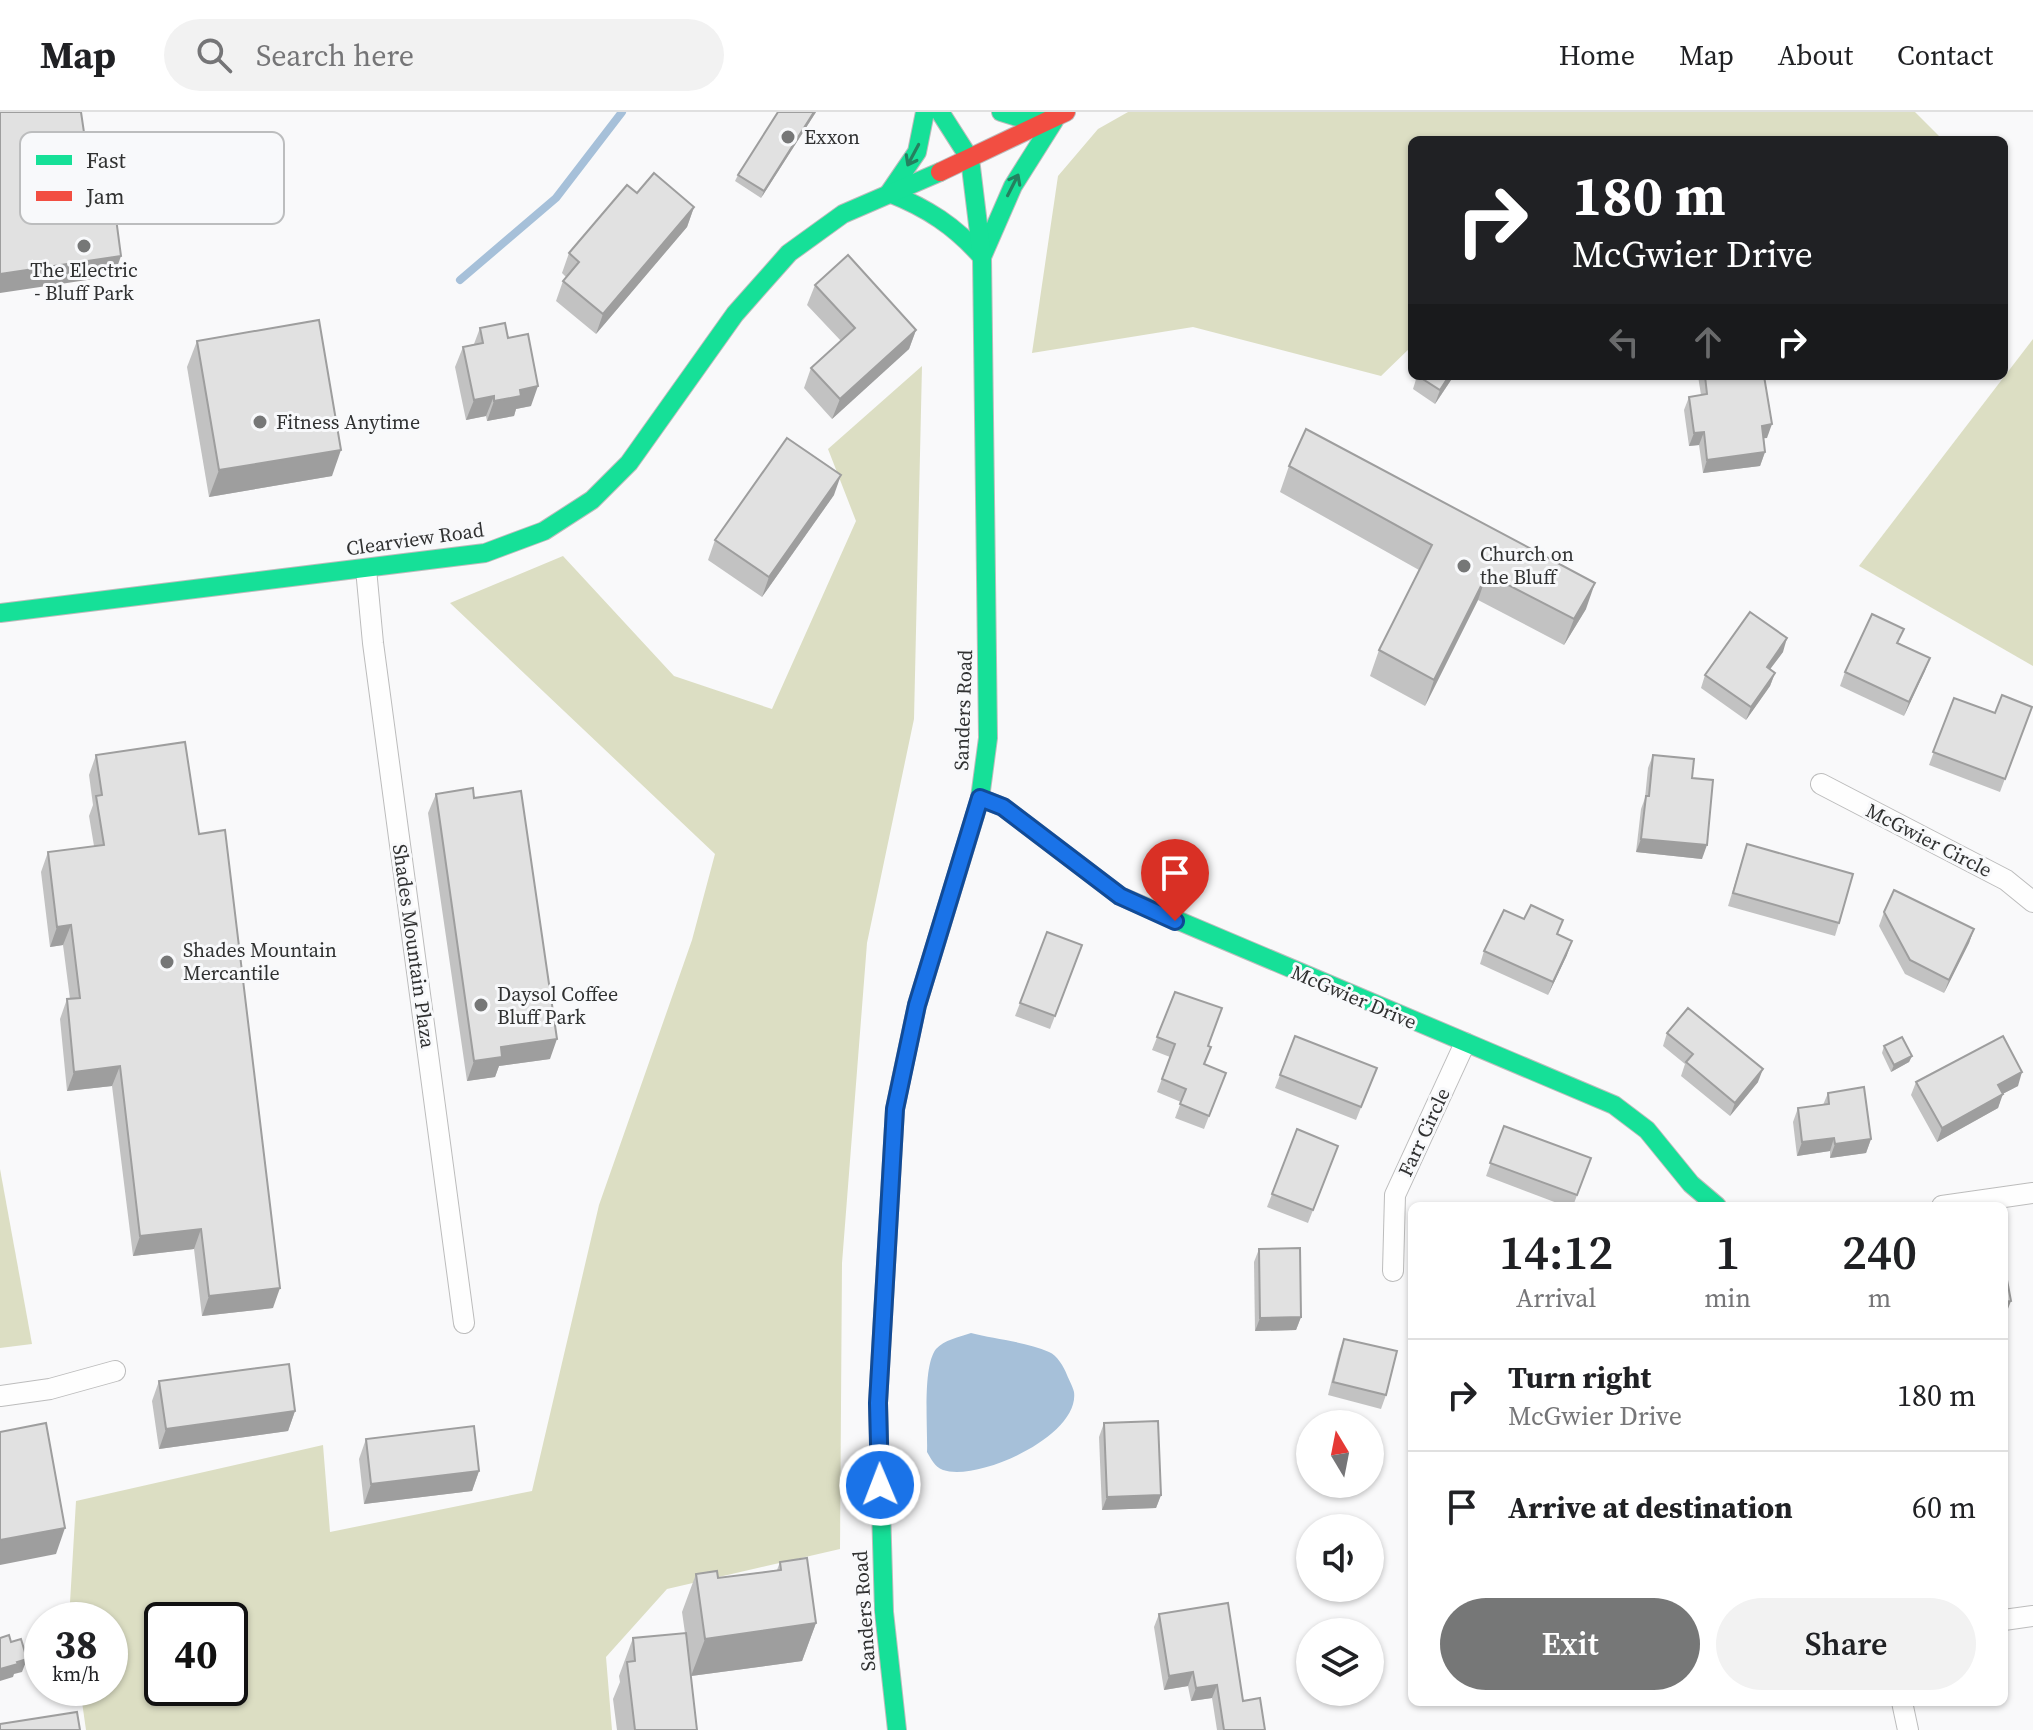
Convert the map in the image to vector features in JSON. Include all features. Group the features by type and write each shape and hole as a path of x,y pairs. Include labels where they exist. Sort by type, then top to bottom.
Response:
{"street":[{"path":"925,112 917,152 889,193 932,210 966,237 982,257 1000,211 1028,156 1062,114"},
{"path":"940,112 970,159"},
{"path":"1001,112 1017,117 1062,114"},
{"name":"Clearview Road","path":"0,613 485,553 544,531 592,500 629,463 735,314 789,253 843,214 970,159 1062,114"},
{"name":"Sanders Road","path":"897,1730 884,1612 878,1403 895,1109 917,1005 980,798 988,738 982,257 970,159"},
{"name":"Shades Mountain Plaza","path":"366,569 373,643 464,1323"},
{"name":"McGwier Circle","path":"1821,784 2006,880 2033,902"},
{"name":"McGwier Drive","path":"980,798 1003,807 1120,896 1614,1105 1647,1130 1691,1184 1712,1202"},
{"name":"Farr Circle","path":"1393,1271 1395,1195 1465,1043"},
{"path":"1970,1202 2033,1193"},
{"path":"0,1396 50,1389 115,1371"},
{"path":"2008,1619 2033,1616"},
{"path":"1903,1706 1908,1730"}],"green space":[{"path":"1128,112 1915,112 1939,136 1408,136 1408,350 1381,376 1193,327 1032,353 1058,176 1098,129"},
{"path":"2033,339 2033,666 1859,566 2002,380 2008,380 2008,372"},
{"path":"922,366 914,719 867,943 842,1263 840,1549 667,1589 606,1657 612,1730 86,1730 83,1706 128,1706 128,1602 70,1602 76,1501 323,1445 330,1532 532,1491 599,1205 692,940 715,854 450,603 563,556 674,676 772,709 856,521 828,449"},
{"path":"0,1169 32,1344 0,1348"}],"water":[{"path":"971,1333 1031,1346 1052,1354 1062,1365 1073,1388 1072,1408 1061,1424 1024,1452 979,1469 959,1472 943,1470 935,1465 927,1452 929,1369 939,1346"}],"building":[{"path":"0,112 81,112 84,132 20,132 20,224 117,224 121,256 0,274"},
{"path":"778,112 814,112 764,191 738,175"},
{"path":"654,173 694,207 603,314 563,281 579,262 569,253 627,185 637,193"},
{"path":"848,255 916,330 840,399 811,368 855,328 815,285"},
{"name":"Fitness Anytime","path":"319,320 341,450 219,470 197,341"},
{"path":"505,323 508,338 528,334 538,386 520,390 521,396 494,401 494,396 474,400 463,347 483,343 480,328"},
{"path":"1424,380 1446,380 1440,390"},
{"path":"1705,380 1765,380 1772,424 1762,426 1765,452 1707,460 1704,432 1694,433 1689,397 1707,394"},
{"path":"1306,429 1595,583 1574,619 1487,574 1434,680 1379,650 1432,545 1289,466"},
{"path":"787,438 841,475 769,577 715,540"},
{"path":"1750,612 1787,638 1767,667 1775,673 1751,707 1705,675"},
{"path":"1872,614 1904,629 1897,643 1930,658 1909,702 1845,672"},
{"path":"2002,695 2032,707 2005,779 1933,752 1954,698 1995,713"},
{"path":"185,742 199,834 225,830 280,1288 209,1296 201,1229 140,1236 120,1066 74,1072 67,999 80,998 71,925 57,927 48,852 104,845 96,796 102,795 96,755"},
{"path":"1653,755 1694,759 1692,778 1713,780 1707,845 1641,839"},
{"path":"473,788 474,798 521,791 557,1039 501,1047 502,1057 474,1061 436,794"},
{"path":"1747,844 1853,874 1839,923 1733,893"},
{"path":"1894,890 1974,929 1949,980 1910,960 1884,912"},
{"path":"1531,905 1563,920 1557,934 1572,941 1553,982 1484,951 1504,910 1524,919"},
{"path":"1047,932 1082,945 1055,1016 1020,1003"},
{"path":"1175,992 1222,1008 1204,1064 1226,1073 1209,1116 1180,1104 1186,1089 1162,1079 1175,1044 1157,1037"},
{"path":"1688,1008 1763,1069 1735,1103 1686,1062 1693,1054 1667,1033"},
{"path":"1295,1036 1377,1068 1361,1107 1280,1075"},
{"path":"2003,1036 2022,1072 1998,1085 2003,1094 1942,1128 1916,1082"},
{"path":"1902,1037 1912,1056 1894,1065 1884,1046"},
{"path":"1864,1087 1871,1139 1835,1144 1834,1138 1802,1142 1798,1108 1829,1104 1828,1093"},
{"path":"1504,1126 1591,1158 1577,1195 1490,1163"},
{"path":"1297,1129 1338,1146 1313,1210 1272,1194"},
{"path":"1300,1248 1301,1317 1260,1318 1259,1249"},
{"path":"1344,1339 1397,1351 1386,1395 1333,1382"},
{"path":"289,1364 295,1411 166,1429 159,1381"},
{"path":"1158,1421 1161,1495 1107,1497 1104,1423"},
{"path":"46,1423 65,1528 0,1540 0,1432"},
{"path":"474,1426 479,1471 371,1484 366,1439"},
{"path":"807,1558 816,1623 705,1639 696,1574 717,1571 718,1578 781,1570 780,1562"},
{"path":"1228,1603 1243,1701 1260,1698 1265,1730 1224,1730 1217,1685 1196,1688 1193,1672 1169,1676 1159,1614"},
{"path":"686,1633 697,1730 635,1730 627,1662 635,1661 633,1638"},
{"path":"9,1635 11,1642 21,1639 24,1660 0,1669 0,1638"},
{"path":"77,1712 80,1730 0,1730 0,1724"}],"waterway":[{"path":"460,280 556,198 622,112"}],"traffic: fast":[{"path":"925,112 917,152 889,193 940,219 982,257 1013,186 1054,121"},
{"path":"940,112 970,159 982,257 988,738 975,815"},
{"path":"1001,112 1017,117 1052,117"},
{"path":"0,613 485,553 544,531 592,500 629,463 735,314 789,253 843,214 940,172"},
{"path":"980,798 1003,807 1120,896 1614,1105 1647,1130 1691,1184 1712,1202"},
{"path":"897,1730 884,1612 878,1403 895,1109 901,1080"}],"traffic: jam":[{"path":"940,172 1066,112"},
{"path":"901,1080 917,1005 975,815"}],"place":[{"name":"Exxon","path":"788,137"},
{"name":"The Electric - Bluff Park","path":"84,246"},
{"name":"Fitness Anytime","path":"260,422"},
{"name":"Church on the Bluff","path":"1464,566"},
{"name":"Shades Mountain Mercantile","path":"167,962"},
{"name":"Daysol Coffee Bluff Park","path":"481,1005"}],"route":[{"path":"880,1485 878,1403 895,1109 917,1005 980,798 1003,807 1120,896 1175,921"}]}
